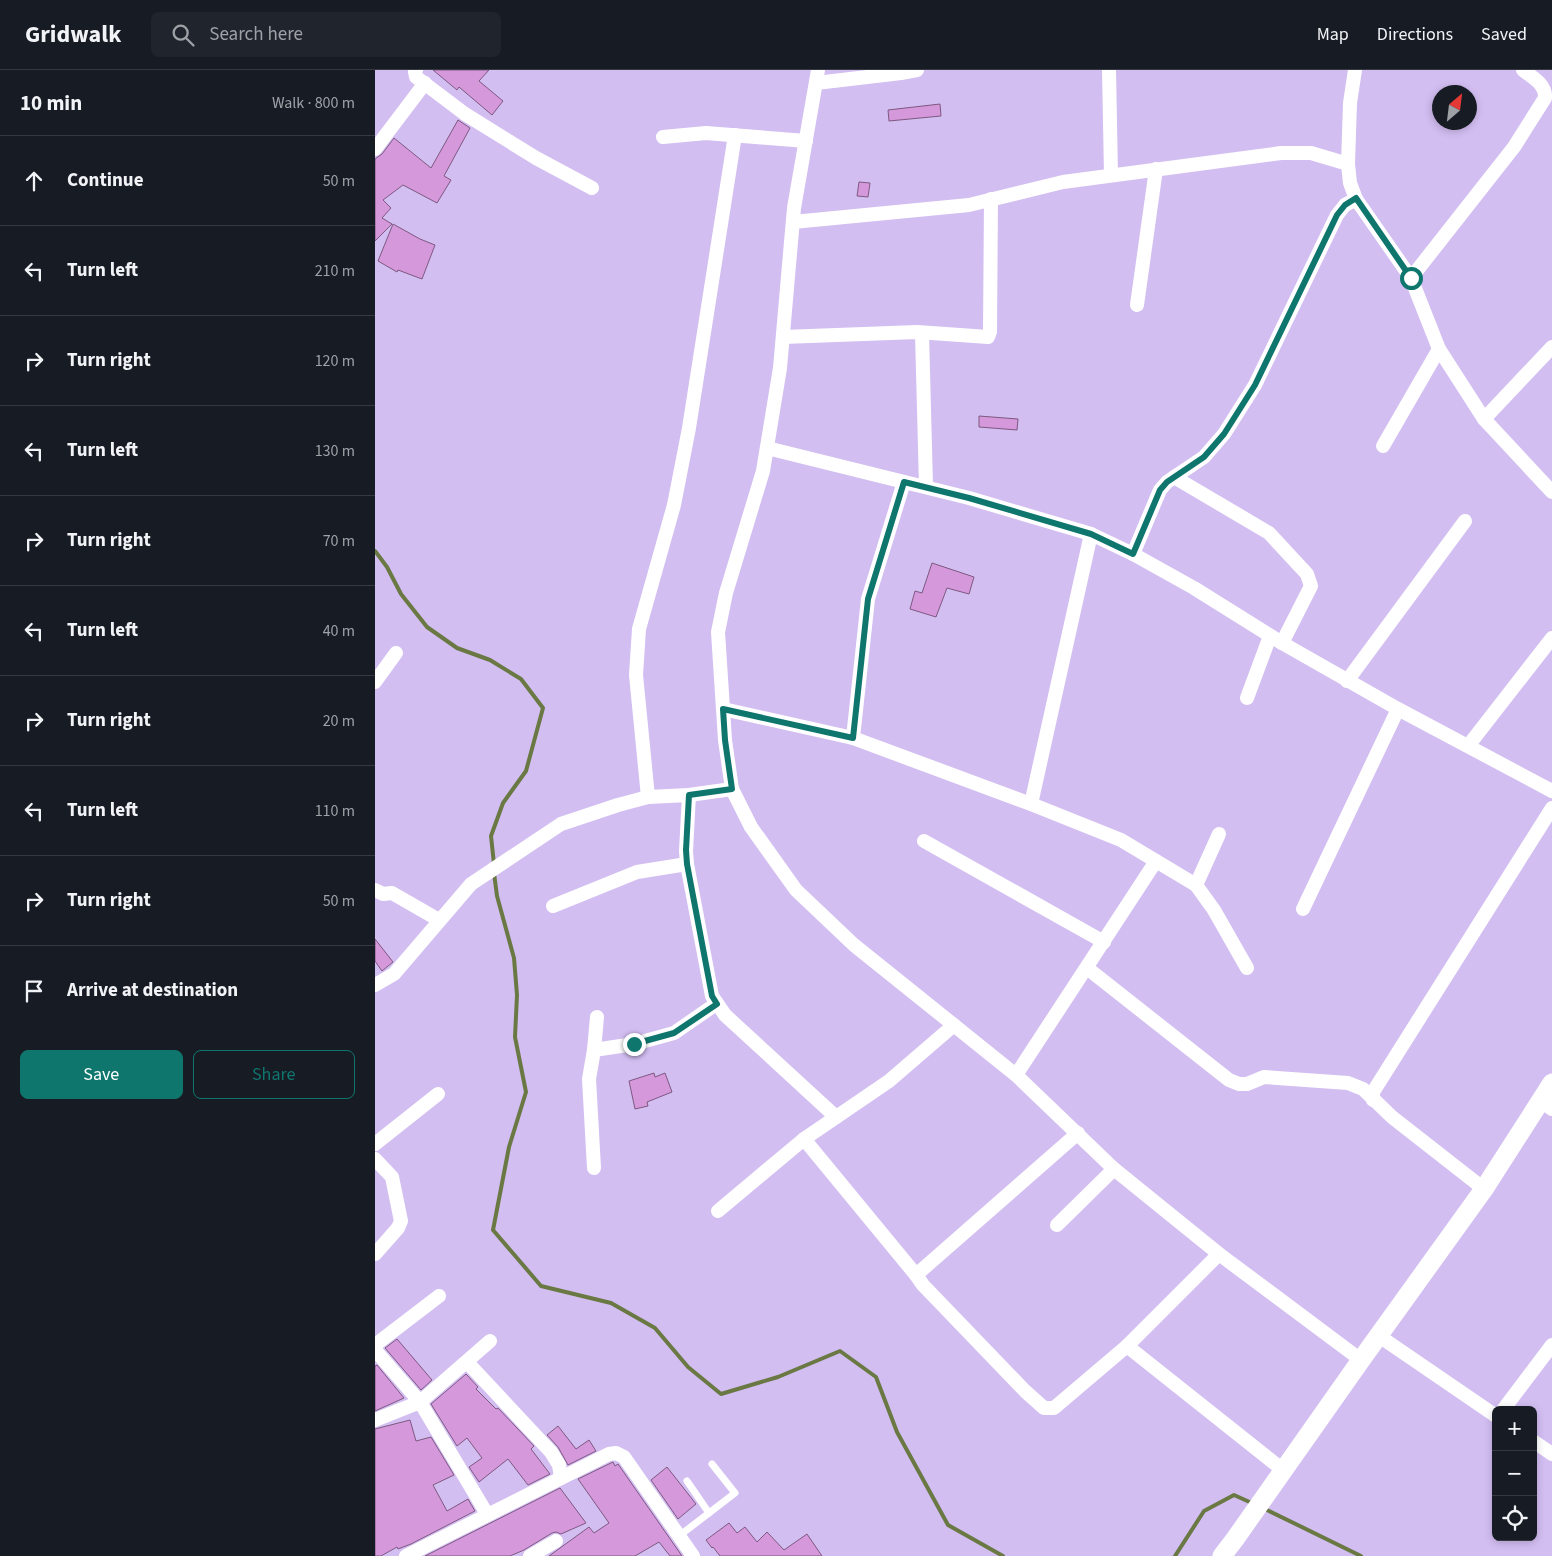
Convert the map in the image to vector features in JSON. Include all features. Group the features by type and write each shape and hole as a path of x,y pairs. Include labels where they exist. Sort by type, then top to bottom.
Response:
{"main road":[{"path":"1222,1556 1546,1105 1552,1084"}],"street":[{"path":"416,70 416,77 465,114 536,158 592,188"},
{"path":"917,70 901,74 817,76 793,222 780,368 763,471 726,593 718,632 725,740 732,789 751,827 796,890 853,945 1016,1075 1114,1169 1219,1254 1361,1360"},
{"path":"1109,70 1111,174"},
{"path":"1355,70 1350,103 1348,164 1350,183 1356,198 1411,278 1439,349 1484,419 1552,492"},
{"path":"1411,278 1514,147 1545,98 1546,91 1542,85 1523,70"},
{"path":"375,149 425,83"},
{"path":"663,138 706,133 806,141"},
{"path":"648,797 636,675 639,628 676,496 689,428 735,135"},
{"path":"793,222 969,205 1063,182 1111,174 1281,153 1311,153 1348,164"},
{"path":"1137,305 1155,169"},
{"path":"1133,554 1160,490 1174,477 1204,457 1224,434 1255,385 1337,215 1345,205 1356,198"},
{"path":"783,337 922,333 988,337 990,332 991,200"},
{"path":"922,333 926,486"},
{"path":"1484,419 1552,347"},
{"path":"1383,446 1439,349"},
{"path":"767,448 926,486 1091,534 1133,554 1195,588 1269,636 1398,709 1552,791"},
{"path":"1174,477 1269,533 1307,574 1311,586 1282,643"},
{"path":"853,738 868,599 904,482"},
{"path":"1347,680 1465,521"},
{"path":"1031,804 1091,534"},
{"path":"1247,698 1269,636"},
{"path":"1468,746 1552,638"},
{"path":"375,682 396,653"},
{"path":"723,709 853,738 1031,804 1121,840 1196,885 1214,910 1247,968"},
{"path":"1303,909 1398,709"},
{"path":"375,985 394,974 471,884 561,824 648,797 689,795 732,789"},
{"path":"689,795 687,864 712,996 725,1015 836,1117"},
{"path":"1373,1100 1373,1092 1552,808"},
{"path":"1196,885 1219,834"},
{"path":"924,841 1104,942"},
{"path":"1016,1075 1156,861"},
{"path":"553,906 637,872 687,864"},
{"path":"375,890 383,894 392,893 439,920"},
{"path":"1087,968 1229,1080 1239,1084 1247,1084 1264,1077 1348,1083 1363,1089 1393,1117 1484,1189"},
{"path":"594,1050 634,1044 674,1033 717,1004"},
{"path":"594,1168 589,1079 597,1017"},
{"path":"717,1211 804,1139 889,1081 954,1026"},
{"path":"375,1144 438,1094"},
{"path":"916,1274 1078,1134"},
{"path":"804,1139 916,1274 923,1285 1025,1392 1045,1408 1054,1408 1127,1346 1219,1254"},
{"path":"375,1159 392,1177 401,1221 398,1228 375,1254"},
{"path":"1057,1225 1114,1169"},
{"path":"375,1345 439,1296"},
{"path":"1379,1336 1492,1413"},
{"path":"375,1420 420,1402 490,1341"},
{"path":"1506,1406 1552,1345"},
{"path":"1127,1346 1283,1470"},
{"path":"375,1350 420,1402 487,1514"},
{"path":"467,1362 551,1452 559,1465 561,1478"},
{"path":"1537,1444 1552,1454"},
{"path":"406,1556 609,1454 616,1453 624,1458 693,1556"},
{"path":"530,1556 556,1541"}],"lane":[{"path":"679,1536 735,1494 712,1464"},
{"path":"687,1481 709,1513"}],"building":[{"path":"433,70 489,70 479,81 503,101 492,115 459,87 457,90"},
{"path":"940,104 941,116 889,121 888,110"},
{"path":"458,120 470,128 444,176 451,180 437,203 403,185 383,200 391,208 382,218 392,224 375,241 375,159 382,154 394,138 431,168"},
{"path":"859,182 870,183 868,197 857,196"},
{"path":"393,224 435,245 422,279 398,270 397,272 378,261"},
{"path":"979,416 1018,419 1017,430 979,427"},
{"path":"932,563 974,577 969,594 947,588 936,617 910,609 915,591 922,593"},
{"path":"375,939 393,962 382,971 375,961"},
{"path":"654,1073 655,1077 665,1073 672,1092 647,1102 648,1106 635,1109 629,1081"},
{"path":"397,1339 432,1380 421,1390 385,1348"},
{"path":"377,1365 404,1398 375,1411 375,1366"},
{"path":"466,1374 478,1387 476,1389 496,1409 498,1408 534,1446 531,1449 550,1474 528,1485 508,1459 479,1482 469,1467 482,1458 467,1438 457,1446 431,1404"},
{"path":"410,1420 416,1441 431,1437 454,1475 433,1485 447,1511 468,1499 475,1511 411,1544 398,1549 397,1547 381,1556 375,1556 375,1429"},
{"path":"558,1426 576,1449 589,1440 596,1451 568,1465 558,1447 547,1435"},
{"path":"613,1462 615,1466 618,1464 682,1556 670,1556 659,1542 635,1556 549,1556 589,1527 594,1533 609,1523 578,1479"},
{"path":"667,1467 696,1504 678,1519 651,1480"},
{"path":"560,1488 586,1523 561,1534 552,1533 510,1556 425,1556"},
{"path":"729,1523 737,1533 745,1527 757,1542 767,1532 784,1550 807,1534 822,1556 720,1556 706,1540"}],"waterway":[{"path":"375,551 387,567 401,594 427,627 457,648 490,660 521,679 543,708 526,771 503,803 491,836 494,864"},
{"path":"494,873 497,896 514,958 517,995 515,1037 526,1092 509,1147 493,1230 541,1286 611,1303 655,1328 688,1367 721,1394 778,1377 840,1351 876,1377 897,1432 948,1525 1003,1556"},
{"path":"1175,1556 1204,1511 1234,1495 1254,1504"},
{"path":"1263,1508 1361,1556"}],"route":[{"path":"634,1044 674,1033 717,1004 712,996 686,850 689,795 732,789 723,709 853,738 868,599 904,482 926,486 1091,534 1133,554 1160,490 1167,482 1204,457 1224,434 1255,385 1337,215 1345,205 1356,198 1411,278"}]}
